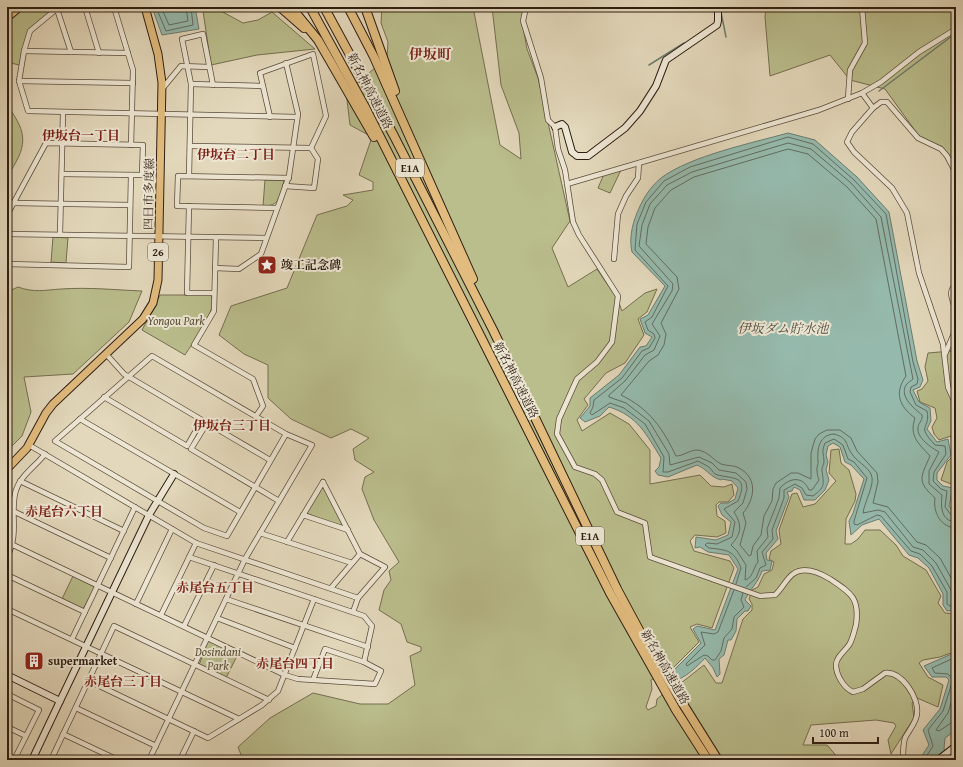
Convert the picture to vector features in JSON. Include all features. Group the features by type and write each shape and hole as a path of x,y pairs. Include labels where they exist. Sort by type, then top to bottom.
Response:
{"highway":[{"path":"7,17 19,7"},
{"path":"280,7 315,40 327,54"},
{"path":"290,7 314,34 373,134 398,172"},
{"name":"新名神高速道路","path":"310,7 344,65 582,540 708,760"},
{"name":"新名神高速道路","path":"324,7 383,116 493,330 650,658"},
{"path":"348,7 367,40 423,165 493,330"},
{"path":"366,7 423,165"},
{"name":"新名神高速道路","path":"679,707 718,760"}],"main road":[{"name":"四日市多度線","path":"7,469 29,445 46,413 53,404 136,328 151,307 158,280 162,89 158,54 145,7"}],"street":[{"path":"85,7 99,52"},
{"path":"114,7 133,70 131,145"},
{"path":"526,7 524,21 541,78 548,120 554,127 567,184 573,222 579,235 616,292 618,298 612,342 596,362 577,379 558,422 558,437 575,467 595,474 602,480 617,512 645,523 650,557 756,595 775,595 792,574 808,570 825,576 850,593 857,606 855,629 850,644 838,660 836,667 843,685 853,692 863,689 885,674 897,675 904,681 918,709 917,718 904,740 903,760"},
{"path":"554,127 562,124 565,127 572,152 580,157 588,156 613,138 625,128 640,111 656,86 666,60 717,25 718,7"},
{"path":"848,99 850,70 865,43 862,7"},
{"path":"71,52 58,8 30,31 24,51 19,81 28,111 297,117"},
{"path":"567,184 812,113 848,99 881,82 919,52 956,29"},
{"path":"189,176 191,84 182,39 203,34 213,85"},
{"path":"24,51 128,53"},
{"path":"270,117 260,73 313,54 326,116 311,148"},
{"path":"215,268 240,269 261,254 278,208 288,178 297,117 286,63"},
{"path":"162,89 181,66 209,67"},
{"path":"19,81 133,83"},
{"path":"191,84 263,86"},
{"path":"862,93 872,108"},
{"path":"956,173 947,156 941,149 918,138 888,103 881,102 872,108 850,134 848,139 848,145 892,188 907,213 919,273 945,356 948,387 956,405"},
{"path":"60,234 63,112"},
{"path":"7,214 46,143 143,145 142,175 62,174"},
{"path":"190,146 311,148"},
{"path":"285,186 314,188 318,159 311,148"},
{"path":"614,259 618,214 626,196 638,178 639,163"},
{"path":"7,264 129,266 131,175"},
{"path":"278,208 177,206 178,176 288,178"},
{"path":"14,203 130,205"},
{"path":"189,206 187,293 214,293"},
{"path":"7,234 266,238"},
{"path":"216,237 214,311 194,345 253,379 263,406 256,416"},
{"path":"956,284 951,293 956,310"},
{"path":"945,356 956,329"},
{"path":"104,397 186,446 202,420 127,376 106,354"},
{"path":"149,760 245,559 312,445 286,434 152,356 127,376 55,441 206,529 227,536 286,434"},
{"path":"80,419 240,512"},
{"path":"270,460 207,423 191,449 280,501"},
{"path":"29,445 196,543 358,598"},
{"path":"7,557 13,545 16,491 20,481 45,454"},
{"path":"32,760 150,515 174,474"},
{"path":"20,481 124,531"},
{"path":"287,542 323,482 360,554 385,567 358,598 353,612"},
{"path":"72,639 135,507"},
{"path":"15,512 111,558"},
{"path":"303,516 348,530"},
{"path":"136,604 172,529"},
{"path":"260,533 352,563"},
{"path":"161,615 196,543"},
{"path":"13,545 286,675 298,679 313,680 375,684 381,671 364,662 324,649 313,680"},
{"path":"331,588 360,554"},
{"path":"189,557 364,616 372,626 364,662"},
{"path":"184,626 214,565"},
{"path":"7,575 85,612"},
{"path":"226,599 368,647"},
{"path":"89,681 208,738 269,700 278,691 286,675 314,599"},
{"path":"7,609 239,719"},
{"path":"217,618 295,648"},
{"path":"51,760 114,626 269,700"},
{"path":"7,675 60,701"},
{"path":"7,694 39,710 14,760"},
{"path":"76,708 156,746"},
{"path":"7,727 26,736"},
{"path":"180,760 194,731"},
{"path":"63,734 118,760"},
{"path":"938,760 956,746"}],"green space":[{"path":"24,7 53,7 54,9 29,30 19,65 7,62 8,20"},
{"path":"382,7 473,7 500,145 521,159 519,133 501,85 492,7 527,7 522,21 527,49 538,78 570,221 552,248 568,287 597,269 618,300 622,311 645,293 657,289 647,312 638,319 644,335 625,363 606,373 584,399 588,405 577,420 582,431 610,413 629,424 650,450 650,484 700,475 711,486 724,487 732,484 734,495 728,502 719,502 716,505 717,516 725,521 726,533 717,537 695,535 690,541 694,551 730,561 734,568 712,628 697,624 690,627 699,642 671,670 651,680 652,689 646,707 648,710 656,706 657,699 671,688 676,687 704,665 716,683 722,683 743,619 752,610 752,604 749,599 752,590 758,587 764,574 772,570 774,562 769,559 771,551 781,544 779,530 792,494 797,493 803,507 815,504 836,481 829,473 831,450 839,449 841,463 849,470 856,494 855,501 846,519 845,544 851,544 858,539 865,530 880,530 896,545 903,556 926,570 941,596 938,603 945,613 956,614 956,651 940,657 923,660 919,663 928,677 943,685 938,707 917,698 912,703 914,718 891,754 888,740 896,726 894,723 876,720 811,725 803,745 827,745 840,760 243,760 238,747 270,718 313,693 360,704 388,704 415,685 410,656 421,651 421,647 407,642 401,624 379,610 384,590 391,580 389,571 399,562 374,520 362,489 365,477 374,472 355,460 353,449 369,438 351,429 331,438 291,419 268,398 268,365 244,354 219,335 231,306 287,288 317,215 347,206 353,200 343,195 373,190 373,182 359,175 372,137 350,125 346,92 387,58 388,42 381,23"},
{"path":"766,7 956,7 956,168 942,147 919,136 885,89 850,80 830,55 770,76 765,17"},
{"path":"203,11 221,11 243,23 258,20 272,12 315,49 257,55 211,65"},
{"path":"7,105 19,125 23,141 19,157 7,177"},
{"path":"621,170 610,193 598,188 604,174"},
{"path":"265,180 283,180 284,183 278,200 269,206 263,206"},
{"path":"53,237 68,238 66,263 51,262"},
{"path":"18,287 34,291 81,288 142,291 129,322 73,374 24,377 31,412 22,436 7,451 7,292"},
{"name":"Yongou Park","path":"160,295 211,295 213,301 208,317 185,355 142,330"},
{"path":"956,334 956,488 941,480 947,462 953,456 951,436 939,440 934,434 932,427 937,418 935,408 920,402 917,391 922,389 928,381 925,367 928,353 951,351"},
{"path":"324,488 342,523 340,526 306,513 321,489"},
{"path":"73,576 95,587 83,609 62,599"},
{"name":"Dosindani Park","path":"208,641 238,654 226,678 199,665"}],"water":[{"path":"152,7 195,7 199,29 162,35"},
{"name":"伊坂ダム貯水池","path":"788,133 815,140 857,177 889,212 917,361 923,380 920,387 913,390 919,402 930,408 931,421 927,429 937,442 948,439 951,455 937,473 937,480 943,486 953,488 949,506 956,515 956,610 947,611 943,605 943,594 929,568 918,558 909,555 879,519 862,525 851,535 849,521 864,479 851,465 845,462 840,447 833,443 828,446 826,455 828,462 826,470 829,480 825,490 815,500 804,500 800,490 794,487 792,491 787,492 789,497 776,531 778,539 766,553 767,560 772,561 770,570 762,571 745,600 751,606 748,611 745,611 737,619 736,631 731,640 728,640 724,655 719,659 720,674 717,677 713,668 705,658 692,671 677,680 674,685 665,676 673,671 701,643 693,629 697,626 715,630 738,569 729,555 708,552 700,547 695,548 696,537 716,540 728,535 731,522 722,515 718,506 721,503 728,503 735,499 738,488 732,481 717,479 697,465 668,477 658,475 655,471 659,467 661,458 651,441 634,421 619,411 609,407 600,416 585,422 580,418 590,406 590,398 619,375 640,347 646,346 652,337 645,333 640,319 648,315 665,286 632,252 631,242 632,227 635,218 641,203 647,194 661,178 688,163 722,151"},
{"path":"956,652 956,730 945,738 944,749 952,760 919,760 929,745 923,730 940,709 949,680 946,677 932,677 924,666"}],"waterway":[{"path":"721,12 726,37"},
{"path":"879,91 956,33"},
{"path":"649,65 684,43"}],"place":[{"name":"竣工記念碑","path":"267,265"},
{"name":"supermarket","path":"34,661"}],"district":[{"name":"伊坂町","path":"430,54"},
{"name":"伊坂台一丁目","path":"81,135"},
{"name":"伊坂台二丁目","path":"236,154"},
{"name":"伊坂台三丁目","path":"232,425"},
{"name":"赤尾台六丁目","path":"64,511"},
{"name":"赤尾台五丁目","path":"215,587"},
{"name":"赤尾台四丁目","path":"295,663"},
{"name":"赤尾台三丁目","path":"123,681"}]}
